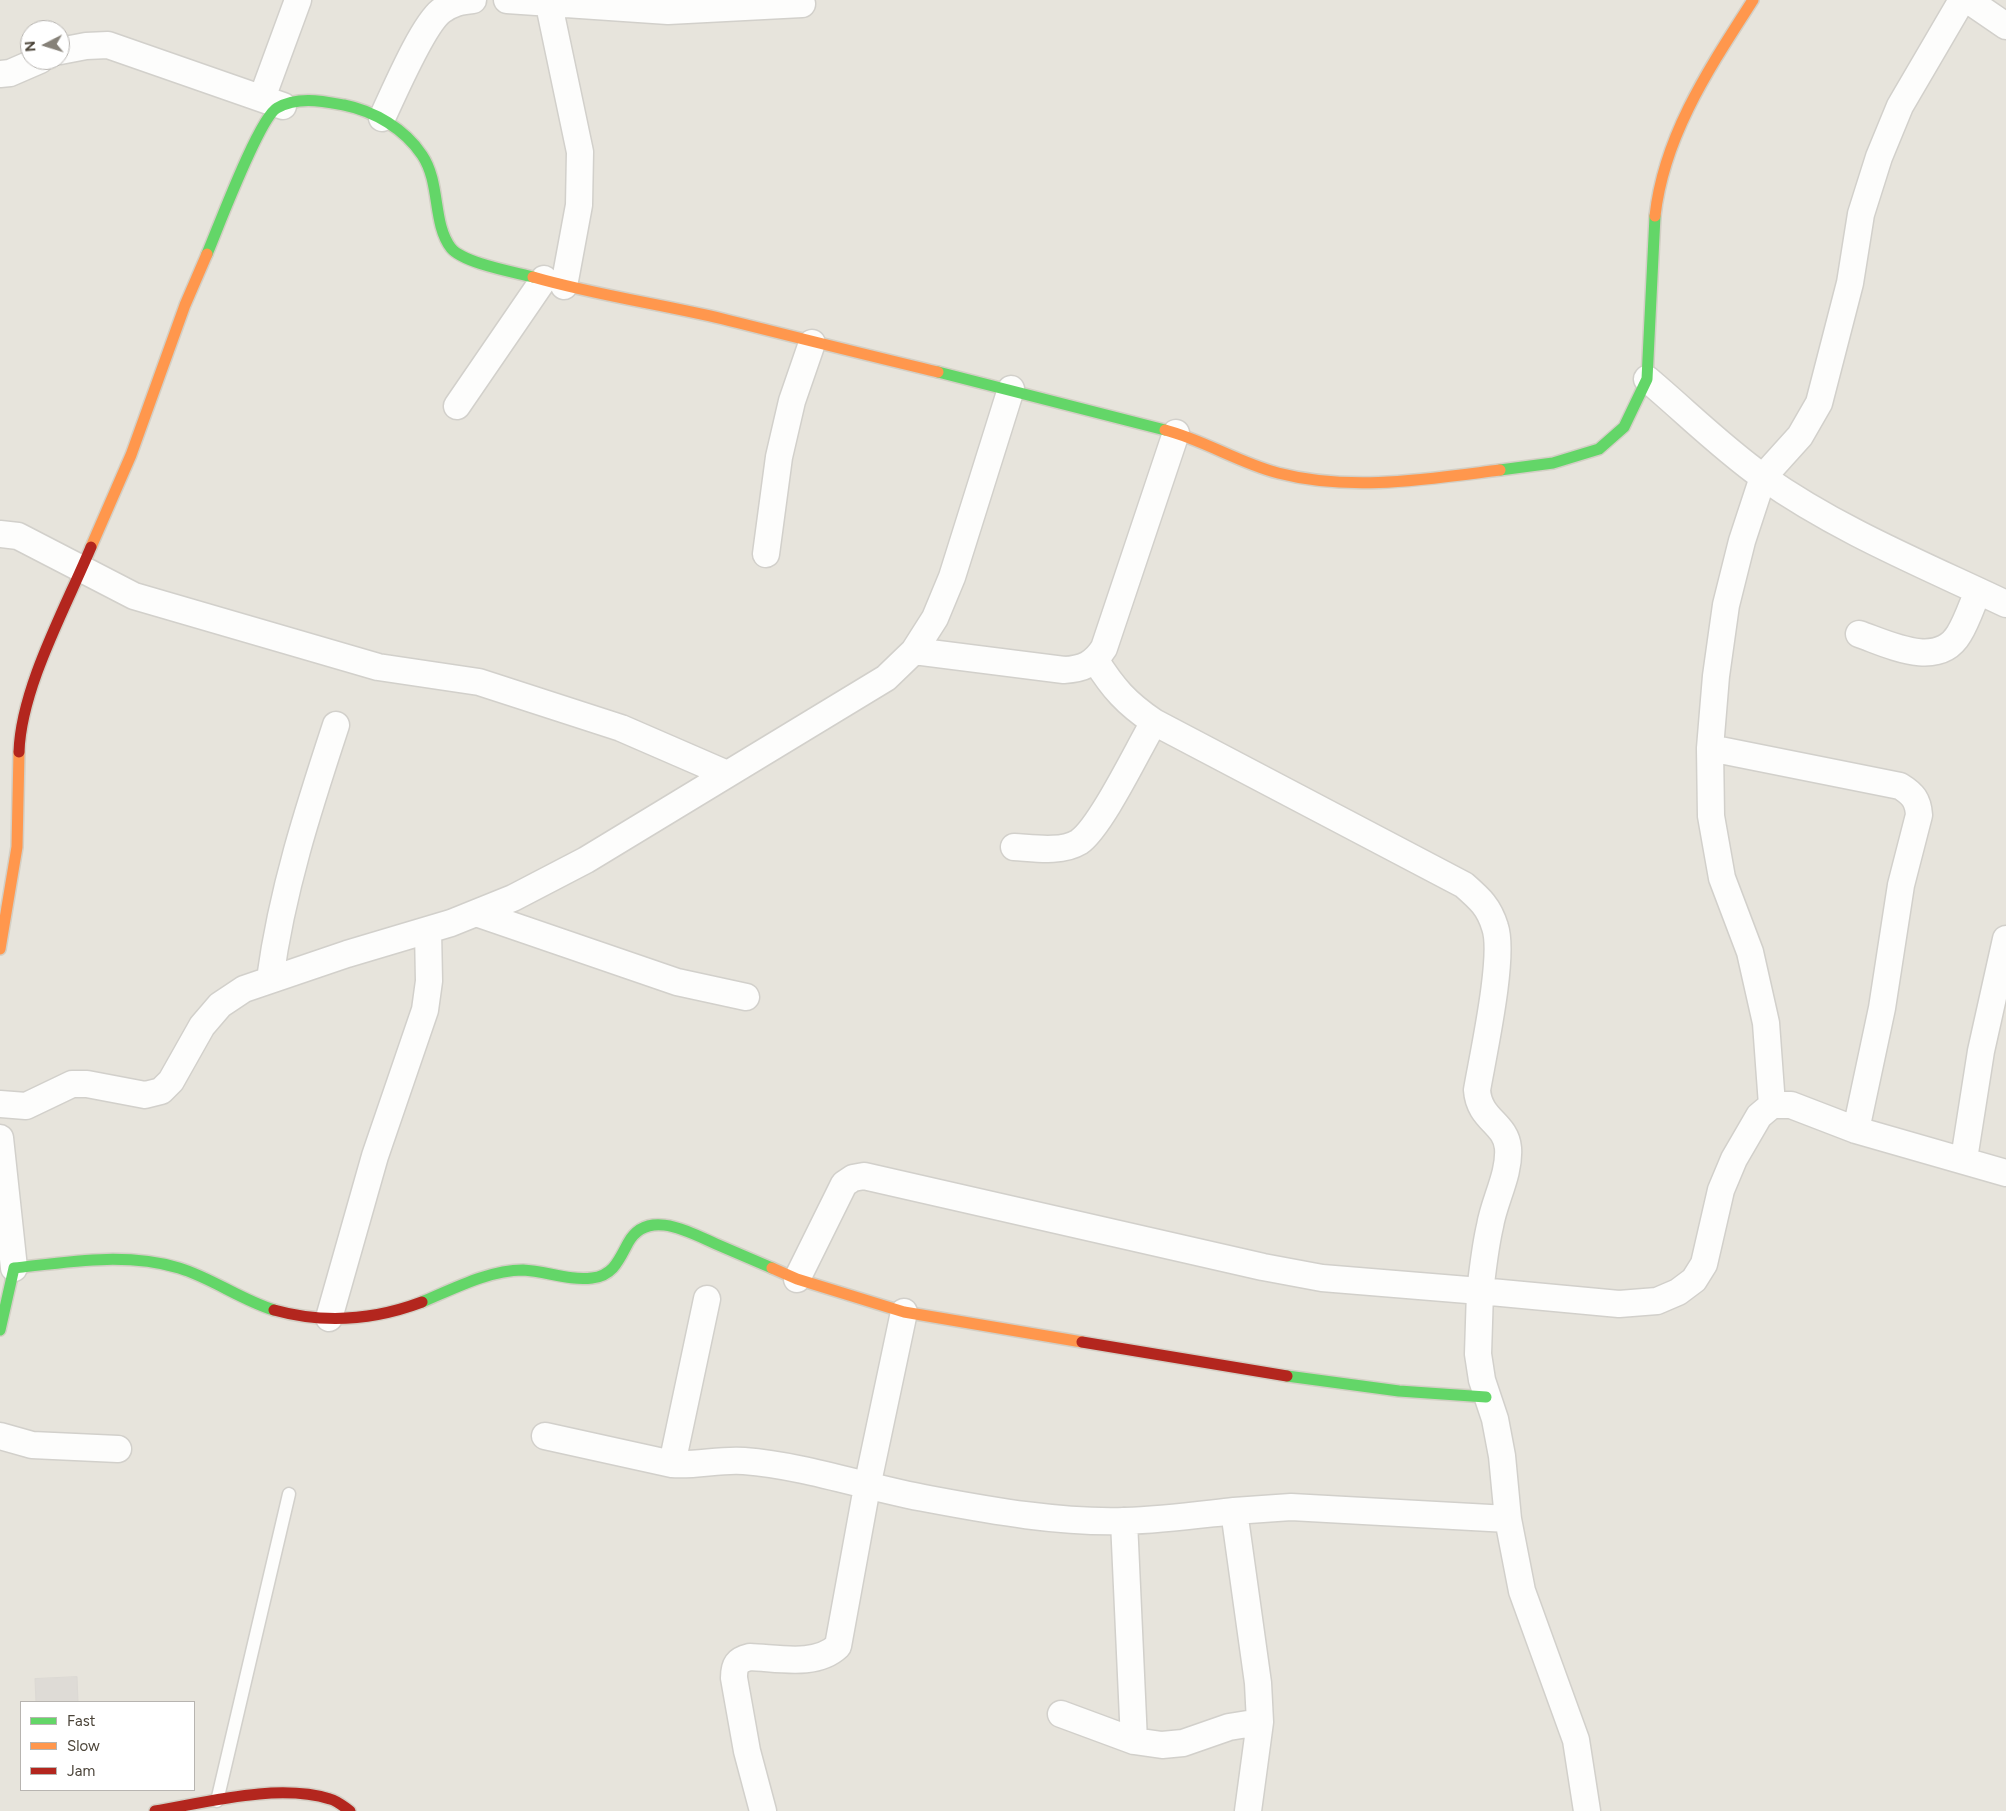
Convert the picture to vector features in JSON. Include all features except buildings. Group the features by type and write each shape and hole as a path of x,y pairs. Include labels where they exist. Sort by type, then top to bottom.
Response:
{"street":[{"path":"0,949 17,847 20,730 36,678 81,568 131,455 185,304 261,127 276,108 272,102 298,0"},
{"path":"382,118 427,27 440,11 455,2 474,0"},
{"path":"507,0 548,1 610,8 668,11 802,4"},
{"path":"70,48 108,45 272,102 316,100 349,106 382,118 410,140 423,156 434,180 443,234 452,250 468,259 554,282 722,319 1011,389 1176,433 1278,473 1344,483 1414,482 1553,463 1599,448 1624,427 1647,379 1655,214 1666,158 1701,81 1753,0"},
{"path":"1772,1105 1766,1024 1752,961 1720,869 1711,816 1710,748 1716,676 1726,605 1742,541 1763,476 1800,436 1819,403 1850,283 1861,214 1879,157 1900,106 1962,0"},
{"path":"1968,0 2006,26"},
{"path":"457,406 554,282 579,205 580,152 548,1"},
{"path":"0,74 10,73 20,69"},
{"path":"766,554 779,457 792,401 812,342"},
{"path":"1647,379 1763,476 1820,512 2006,604"},
{"path":"0,1104 26,1106 72,1084 87,1084 145,1095 161,1091 171,1081 202,1026 220,1005 244,989 270,979 428,930 513,898 586,860 886,678 914,651 935,618 952,577 1011,389"},
{"path":"914,651 1064,670 1080,669 1096,661 1104,648 1176,433"},
{"path":"0,534 18,536 134,596 272,638 378,667 488,685 621,728 727,774"},
{"path":"1859,634 1907,650 1927,653 1947,648 1958,636 1978,591"},
{"path":"1096,661 1113,688 1129,705 1154,722 1464,885 1484,902 1496,929 1498,961 1477,1090 1478,1102 1484,1113 1505,1136 1508,1149 1506,1165 1490,1225 1480,1290 1478,1354 1486,1397 1495,1419 1502,1456 1508,1519 1522,1591 1576,1740 1587,1811"},
{"path":"1014,847 1057,849 1078,843 1095,827 1154,722"},
{"path":"270,979 277,924 295,850 336,725"},
{"path":"1710,748 1900,786 1912,794 1918,804 1919,815 1902,885 1882,1008 1856,1130"},
{"path":"476,913 677,982 746,998"},
{"path":"329,1318 375,1156 424,1010 430,981 428,930"},
{"path":"1964,1159 1980,1051 2006,939"},
{"path":"797,1279 844,1184 853,1178 864,1176 1263,1267 1322,1278 1480,1290 1619,1304 1657,1301 1678,1292 1694,1280 1704,1264 1721,1190 1734,1159 1759,1116 1772,1105 1791,1105 1856,1130 1964,1159 2006,1173"},
{"path":"0,1330 14,1268 1,1153"},
{"path":"14,1268 100,1260 144,1260 179,1268 210,1280 268,1308 315,1318 359,1318 400,1309 492,1275 515,1271 588,1279 604,1276 614,1266 632,1236 643,1227 658,1223 676,1226 797,1279 904,1312 1315,1381 1399,1391 1486,1397"},
{"path":"672,1464 707,1299"},
{"path":"763,1811 748,1751 734,1678 734,1667 740,1660 750,1657 815,1659 828,1655 838,1646 867,1487 904,1312"},
{"path":"0,1436 32,1445 118,1449"},
{"path":"545,1436 672,1464 693,1465 727,1460 745,1461 820,1473 867,1487 1005,1512 1124,1521 1291,1506 1508,1519"},
{"path":"1234,1510 1258,1683 1260,1722 1248,1811"},
{"path":"1124,1521 1134,1741"},
{"path":"1061,1714 1134,1741 1162,1745 1183,1743 1229,1727 1260,1722"},
{"path":"155,1811 217,1801 300,1794 332,1799 350,1811"}],"lane":[{"path":"217,1801 289,1494"}],"shaded area":[{"path":"0,0 2006,0 2006,1811 0,1811"}],"traffic: fast":[{"path":"207,254 250,152 269,116 277,108 285,104 319,101 344,105 366,112 388,122 407,137 422,155 428,166 435,190 441,227 451,248 457,253 489,266 533,277"},
{"path":"1500,470 1553,463 1599,449 1624,427 1647,379 1655,216"},
{"path":"938,372 1165,430"},
{"path":"422,1302 471,1281 510,1271 523,1270 583,1279 599,1277 610,1271 636,1233 646,1227 657,1225 681,1229 772,1268"},
{"path":"0,1330 14,1268 76,1261 117,1259 159,1263 191,1272 250,1301 274,1310"},
{"path":"1287,1376 1399,1391 1486,1397"}],"traffic: slow":[{"path":"1655,216 1660,186 1668,158 1691,103 1705,76 1753,0"},
{"path":"91,547 131,455 185,305 207,254"},
{"path":"533,277 580,289 723,319 938,372"},
{"path":"1165,430 1264,469 1306,479 1333,482 1389,482 1500,470"},
{"path":"0,949 17,847 19,752"},
{"path":"772,1268 797,1279 904,1312 1082,1342"}],"traffic: jam":[{"path":"19,752 22,727 36,675 91,547"},
{"path":"274,1310 311,1317 349,1318 386,1313 422,1302"},
{"path":"1082,1342 1287,1376"},
{"path":"155,1811 266,1793 310,1795 330,1799 350,1811"}]}
